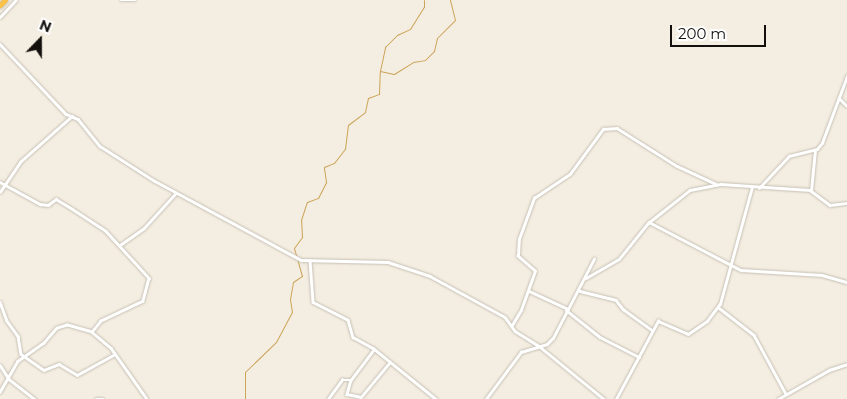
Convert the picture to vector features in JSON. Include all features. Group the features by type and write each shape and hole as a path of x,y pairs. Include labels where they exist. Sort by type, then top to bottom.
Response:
{"highway":[{"path":"0,5 5,0"}],"street":[{"path":"0,17 16,0"},
{"path":"121,0 135,0"},
{"path":"0,44 66,114 72,115 102,148 176,193 298,259 399,264 430,276 503,316 604,399"},
{"path":"811,191 815,149 826,134 847,76"},
{"path":"839,98 847,106"},
{"path":"0,192 20,162 72,115"},
{"path":"512,325 529,291 535,269 520,260 518,249 534,198 570,174 603,129 617,128 684,169 716,184"},
{"path":"759,188 789,156 815,149"},
{"path":"0,182 45,206 53,200 59,201 106,231 148,274 144,299 101,321 92,332"},
{"path":"586,278 619,259 649,222 685,192 716,184 811,191 830,205 847,203"},
{"path":"616,399 652,330 662,320 686,334 691,333 718,307 752,187"},
{"path":"120,245 144,228 176,193"},
{"path":"649,222 745,271 822,275 847,282"},
{"path":"486,399 521,352 539,346 553,338 567,310 580,291 594,259"},
{"path":"310,260 313,302 348,320 353,337 374,350 436,399"},
{"path":"529,291 567,310 600,338 639,357"},
{"path":"580,291 616,299 634,318 652,330"},
{"path":"0,302 18,338 19,351 44,370 60,364 75,375 115,354"},
{"path":"718,307 754,335 786,394"},
{"path":"0,392 9,379 16,363 26,357 56,328 67,325 92,332 115,354 147,399"},
{"path":"374,350 351,380 346,393 360,397 390,362"},
{"path":"778,399 830,370 847,364"},
{"path":"0,365 9,379 35,399"},
{"path":"328,399 342,380 351,380"},
{"path":"96,399 102,399"}],"waterway":[{"path":"380,71 385,47 397,35 410,29 424,7 424,0"},
{"path":"245,399 245,372 276,342 292,312 290,299 293,282 302,276 294,248 302,237 301,220 307,202 318,198 326,182 324,167 334,163 345,149 348,125 365,112 368,98 379,94 380,71 394,74 413,62 425,60 434,51 437,38 455,20 450,0"}]}
